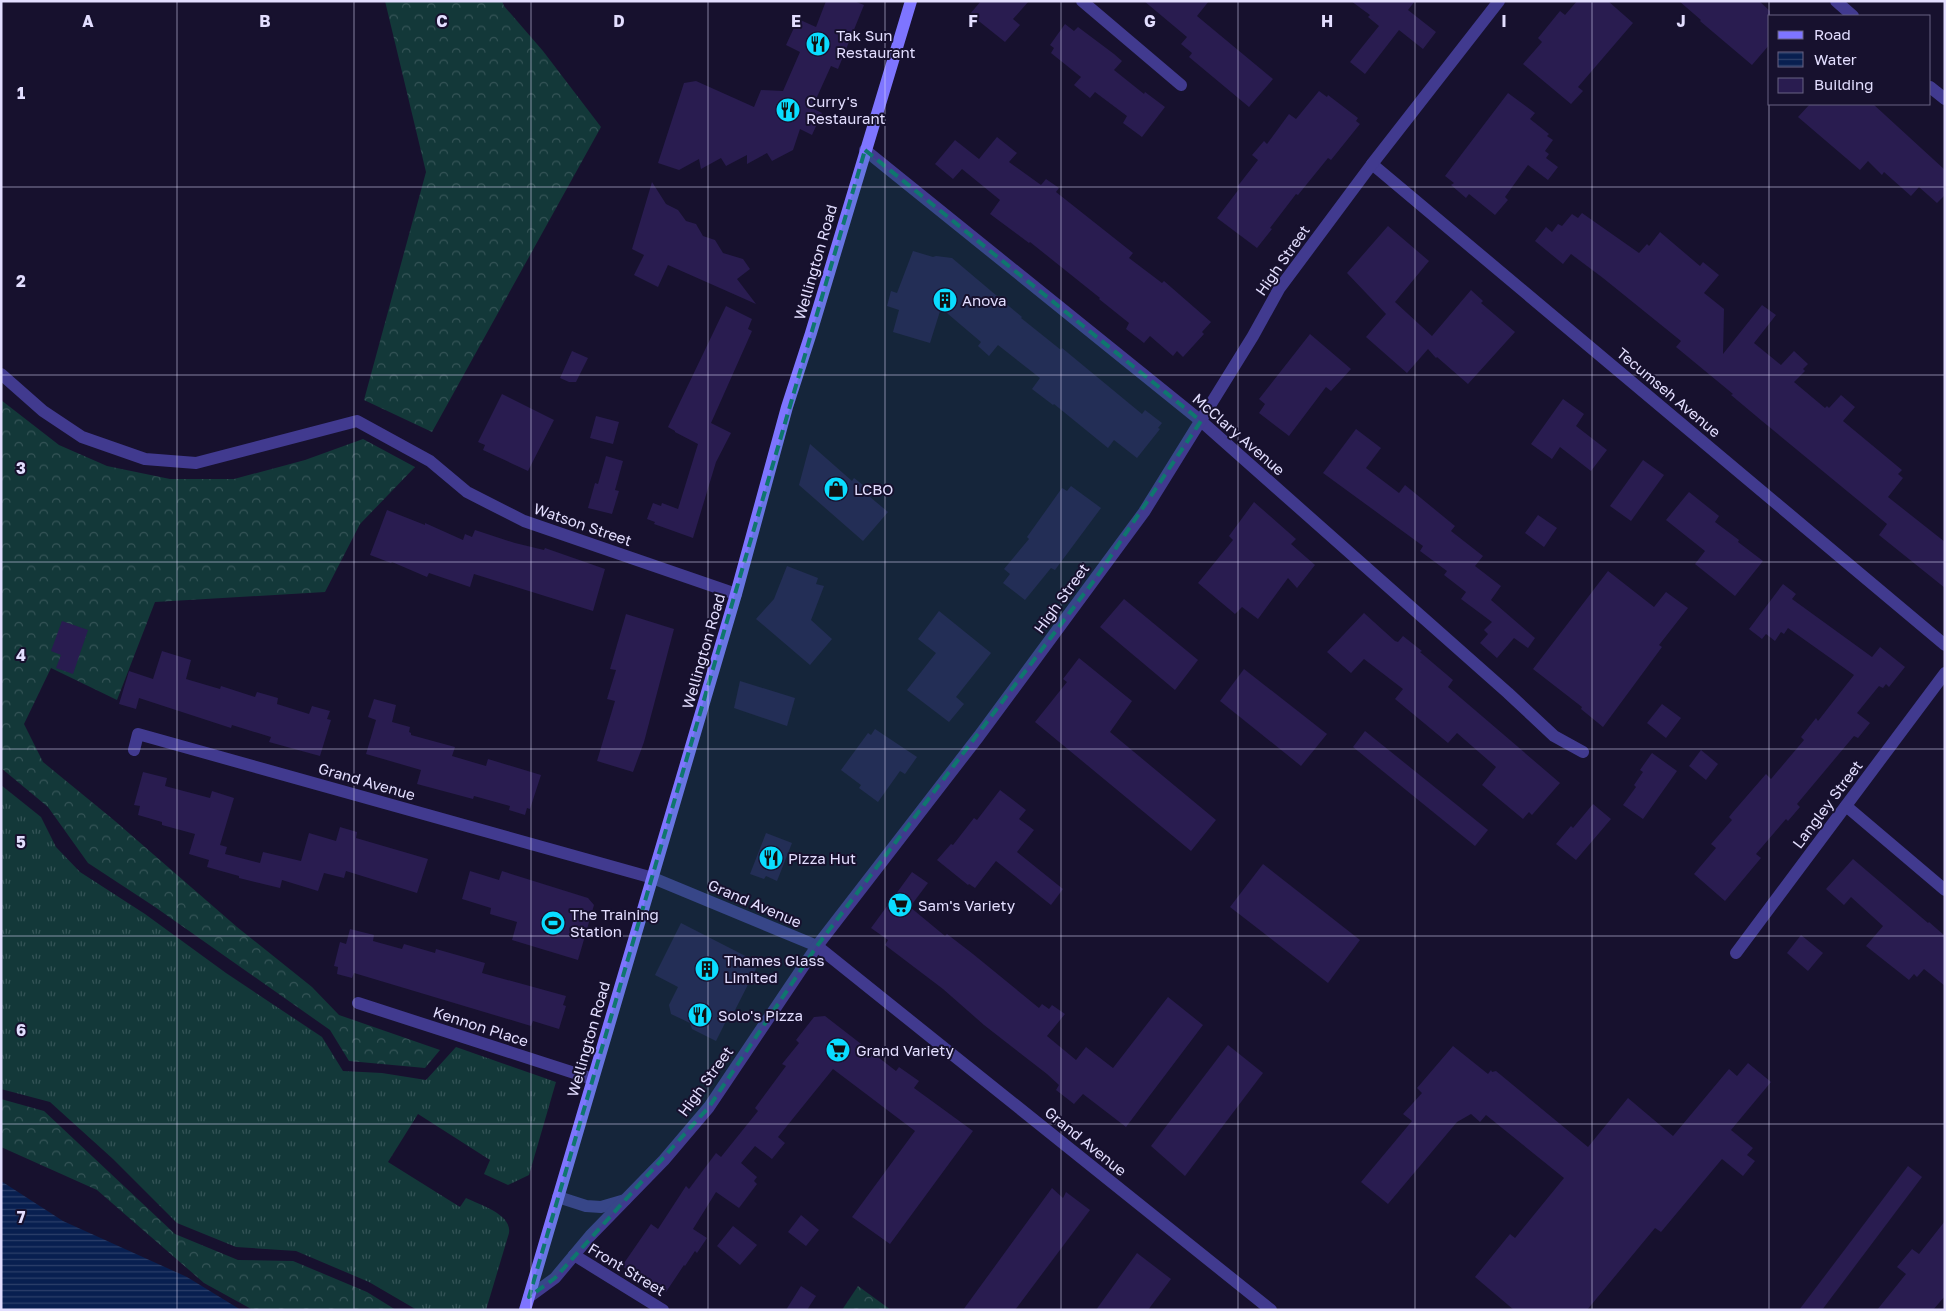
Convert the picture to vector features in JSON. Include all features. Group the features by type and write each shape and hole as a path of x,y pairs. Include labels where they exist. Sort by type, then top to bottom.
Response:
{"main road":[{"name":"Wellington Road","path":"527,1304 736,594 787,407 811,333 910,1"}],"street":[{"path":"1082,1 1181,85"},
{"path":"1836,1 1851,15"},
{"name":"High Street","path":"527,1304 555,1278 590,1236 628,1199 709,1107 817,946 979,736 1144,512 1262,322 1279,289 1495,3"},
{"path":"1931,87 1945,99"},
{"name":"McClary Avenue","path":"865,150 1201,422 1508,693 1554,736 1584,752"},
{"name":"Tecumseh Avenue","path":"1372,164 1945,645"},
{"name":"Watson Street","path":"1,374 43,411 82,437 145,459 196,463 357,422 430,462 466,492 524,521 736,594"},
{"name":"Langley Street","path":"1736,954 1945,673"},
{"name":"Grand Avenue","path":"134,750 138,734 652,878 817,946 1271,1310"},
{"path":"1846,806 1945,890"},
{"name":"Kennon Place","path":"358,1003 593,1079"},
{"path":"558,1197 586,1206 602,1207 628,1199"},
{"name":"Front Street","path":"574,1255 664,1310"}],"highlighted area":[{"path":"865,150 1201,421 1096,578 817,946 709,1107 555,1278 529,1297"}],"green space":[{"path":"385,1 502,1 504,6 543,51 601,127 432,432 364,400 426,172"},
{"path":"1,400 59,445 107,466 170,479 234,479 305,460 363,439 415,467 360,524 325,592 155,602 117,700 51,668 24,724 43,762 115,821 237,927 312,987 339,1015 440,1050 425,1068 349,1061 330,1030 155,907 88,863 48,807 1,768"},
{"path":"1,785 41,817 56,847 80,872 145,914 226,973 322,1037 343,1071 382,1073 426,1080 456,1047 556,1082 529,1175 508,1185 484,1174 490,1160 418,1114 388,1162 460,1207 466,1198 487,1207 506,1220 509,1226 509,1233 486,1310 417,1310 369,1282 296,1251 236,1247 177,1223 113,1159 50,1102 1,1089"},
{"path":"1,1099 44,1111 175,1234 238,1260 293,1261 367,1292 396,1310 253,1310 204,1283 97,1190 1,1147"},
{"path":"858,1286 891,1310 842,1310"}],"water":[{"path":"1,1181 63,1221 187,1277 241,1310 1,1310"}],"building":[{"path":"826,1 854,1 864,5 838,69 831,66 812,108 822,113 812,135 800,129 793,150 772,161 767,153 747,164 747,155 726,166 721,158 701,169 699,159 679,170 658,163 684,83 696,81 754,107 761,90 783,91 800,52 786,45 798,19 816,27"},
{"path":"981,1 1029,1 1013,19 1020,25 1005,42 970,14"},
{"path":"1144,1 1209,1 1197,16 1273,79 1249,107 1189,57 1192,53 1181,44 1187,37"},
{"path":"1351,1 1415,1 1408,10 1436,32 1423,49 1399,30 1365,74 1350,62 1379,26 1368,17 1370,15"},
{"path":"1577,1 1608,1 1633,23 1578,87 1583,91 1571,104 1523,64 1542,42 1538,38 1560,11 1565,15"},
{"path":"1679,1 1759,1 1770,11 1770,15 1768,15 1768,46 1752,65"},
{"path":"1065,24 1074,31 1078,27 1114,54 1122,61 1114,70 1144,94 1145,92 1165,107 1142,137 1123,123 1127,116 1095,92 1090,98 1074,85 1081,77 1051,53 1054,48 1050,45"},
{"path":"1319,91 1327,97 1328,95 1358,118 1356,121 1360,124 1331,160 1328,158 1298,195 1296,194 1257,248 1217,218 1239,189 1237,187 1258,160 1252,155 1264,141 1267,144 1289,114 1296,119"},
{"path":"1508,93 1535,113 1530,119 1549,134 1547,136 1553,140 1545,151 1549,154 1546,158 1558,167 1548,180 1528,165 1505,197 1508,200 1495,215 1469,194 1466,198 1451,185 1454,183 1445,176"},
{"path":"1809,105 1874,105 1945,170 1945,195 1937,203 1919,187 1911,196 1884,172 1882,175 1868,161 1860,170 1798,117"},
{"path":"997,137 1017,153 1009,162 1041,185 1046,179 1059,188 1056,192 1133,253 1129,258 1162,283 1164,281 1211,322 1202,332 1204,334 1183,357 1177,351 1173,356 1150,336 1144,343 1126,329 1129,323 1100,298 1030,242 990,214 1000,200 962,169 953,179 935,164 955,140 979,159"},
{"path":"652,182 666,204 678,210 686,221 696,224 703,236 715,240 723,253 743,259 750,269 737,279 756,304 668,265 658,287 634,275 644,255 632,249"},
{"path":"1582,213 1639,253 1647,244 1649,246 1660,232 1700,266 1703,262 1719,275 1704,293 1724,309 1723,354 1762,305 1776,315 1754,343 1781,365 1794,351 1808,364 1803,369 1805,371 1794,382 1825,408 1827,406 1829,408 1841,395 1855,407 1843,421 1902,470 1898,474 1903,478 1888,497 1945,542 1945,588 1879,535 1887,524 1676,347 1681,341 1571,254 1563,264 1535,241 1546,227 1552,232 1558,224 1562,226 1572,214 1578,218"},
{"path":"1388,226 1429,261 1395,302 1432,336 1471,290 1483,301 1481,303 1515,332 1468,384 1436,358 1428,349 1407,373 1366,337 1386,314 1347,273"},
{"path":"913,251 933,257 952,258 1021,318 1061,350 1062,348 1142,414 1145,410 1162,423 1158,428 1160,429 1137,458 1114,440 1108,448 1054,404 1032,389 1040,378 998,345 989,356 978,346 981,342 941,308 930,343 893,332 899,310 887,306 891,291 897,293"},
{"path":"726,306 752,319 748,329 752,331 711,423 731,433 716,462 693,538 654,524 655,522 647,519 653,503 661,506 662,503 678,509 698,444 668,427"},
{"path":"1310,334 1351,369 1331,391 1326,387 1289,436 1259,413 1265,404 1259,399"},
{"path":"572,351 588,358 576,382 569,382 560,378"},
{"path":"502,394 554,420 528,471 483,450 485,445 478,442"},
{"path":"1563,399 1584,414 1576,426 1607,450 1591,471 1560,447 1552,459 1531,444"},
{"path":"596,416 619,422 613,444 590,438"},
{"path":"1356,429 1381,448 1366,468 1399,493 1405,485 1455,526 1451,531 1483,556 1475,566 1501,586 1491,600 1535,638 1528,648 1514,638 1497,658 1480,643 1488,634 1484,630 1492,622 1461,599 1466,592 1444,575 1447,571 1420,551 1423,546 1323,473"},
{"name":"LCBO","path":"810,444 852,481 854,478 873,493 870,497 888,512 863,541 799,485"},
{"path":"606,456 623,461 615,490 619,491 612,514 588,508 595,483 598,484"},
{"path":"1643,460 1664,475 1631,521 1610,506"},
{"path":"1071,486 1101,508 1055,570 1051,568 1025,600 1003,583 1010,574 1004,569 1029,539 1027,537 1062,488 1067,491"},
{"path":"1689,492 1719,516 1715,522 1763,561 1735,596 1695,564 1705,551 1666,520"},
{"path":"1254,502 1296,539 1291,544 1315,565 1297,588 1288,578 1258,619 1242,607 1235,614 1198,583 1233,540 1229,536"},
{"path":"387,510 425,525 425,523 463,540 465,534 472,537 475,530 515,543 544,550 545,548 605,569 593,611 474,574 470,587 429,573 427,577 370,555"},
{"path":"1538,515 1557,528 1544,547 1525,533"},
{"path":"787,566 818,578 816,584 824,586 811,620 832,639 810,665 756,619 774,599"},
{"path":"1608,571 1654,607 1666,592 1688,608 1659,645 1662,647 1603,727 1581,709 1582,707 1533,669"},
{"path":"1783,584 1796,594 1792,599 1872,657 1880,647 1905,667 1889,687 1886,684 1883,688 1879,686 1857,713 1870,723 1858,738 1854,736 1797,804 1800,807 1788,821 1786,819 1756,854 1761,858 1725,901 1694,874 1716,848 1711,844 1732,820 1729,817 1733,812 1766,774 1771,779 1804,740 1801,737 1816,718 1818,721 1854,675 1788,628 1784,634 1781,632 1775,641 1766,634 1762,639 1749,629"},
{"path":"1124,599 1198,660 1175,690 1100,627"},
{"path":"939,611 991,653 956,697 964,704 949,722 907,690 936,653 918,639"},
{"path":"1364,613 1395,641 1398,642 1403,636 1422,651 1420,652 1453,680 1448,687 1560,783 1532,815 1529,812 1523,819 1482,785 1496,767 1457,733 1448,743 1395,699 1403,689 1364,659 1351,673 1327,652"},
{"path":"626,614 674,629 644,742 633,772 597,761 615,701 607,699 616,670 610,669"},
{"path":"62,621 88,630 73,674 56,668 61,655 51,651"},
{"path":"162,651 191,660 186,679 220,689 221,686 255,697 257,692 278,698 277,704 309,714 312,706 330,711 327,719 331,720 320,756 269,742 271,737 232,725 231,728 139,698 136,709 119,704 129,671 153,679"},
{"path":"1079,658 1132,701 1110,732 1216,820 1191,851 1035,722 1067,682 1063,679"},
{"path":"1244,669 1327,734 1301,766 1220,701"},
{"path":"740,681 795,698 787,726 734,708"},
{"path":"374,699 396,705 392,722 410,727 409,732 411,735 455,747 452,756 486,766 488,759 541,775 530,809 527,808 525,815 509,810 510,806 474,796 473,799 417,784 421,770 366,754 376,720 368,717"},
{"path":"1662,704 1681,718 1666,738 1647,723"},
{"path":"875,729 917,757 905,774 900,771 878,802 859,788 861,785 841,770 868,733 871,735"},
{"path":"1365,731 1488,830 1475,846 1353,747"},
{"path":"1701,750 1718,764 1706,780 1689,766"},
{"path":"1652,753 1677,771 1643,819 1623,805 1636,787 1634,785 1643,772 1640,770"},
{"path":"143,772 167,778 165,786 210,798 212,791 234,798 220,845 227,847 225,854 260,863 263,852 301,861 309,833 336,841 340,827 357,832 356,838 428,859 417,893 346,871 344,878 324,873 318,891 282,880 280,888 239,878 239,876 207,867 209,860 189,854 195,834 162,825 162,822 138,815 140,806 134,805"},
{"path":"1000,790 1026,810 1019,819 1034,830 1017,852 1063,889 1051,905 996,861 975,888 968,885 937,860 951,844 953,845 974,818 977,820"},
{"path":"1593,804 1611,819 1576,860 1556,844 1571,826 1573,828"},
{"name":"Pizza Hut","path":"766,833 792,843 777,881 766,876 764,879 750,874"},
{"path":"1853,859 1945,936 1945,986 1924,969 1917,977 1914,974 1909,980 1866,946 1883,926 1851,897 1844,905 1826,889"},
{"path":"1263,864 1360,940 1328,983 1230,907"},
{"name":"The Training Station","path":"470,871 499,880 502,871 588,898 594,905 578,960 512,940 517,922 490,914 491,908 462,899"},
{"path":"912,872 928,883 910,907 945,936 947,934 973,954 1039,1008 1042,1004 1049,1009 1052,1005 1065,1014 1047,1036 1076,1060 1086,1047 1113,1068 1168,997 1203,1025 1126,1127 1083,1094 1074,1104 1056,1090 1059,1085 1047,1074 984,1025 943,989 885,945 888,940 871,928"},
{"name":"Thames Glass Limited","path":"681,923 759,963 733,1014 730,1013 716,1041 692,1029 690,1023 671,1014 669,1005 678,987 655,975"},
{"path":"350,929 374,935 373,941 402,949 404,944 435,953 436,949 485,963 482,973 566,996 563,1005 566,1006 559,1029 533,1021 531,1026 354,973 352,978 337,974 338,967 334,966 340,942 346,944"},
{"path":"1801,935 1823,953 1808,971 1787,953"},
{"path":"825,1016 896,1071 899,1067 919,1081 914,1088 973,1131 890,1244 852,1217 915,1131 833,1069 778,1137 785,1143 772,1159 755,1146 741,1163 757,1177 754,1181 757,1184 739,1208 716,1192 693,1229 707,1238 697,1253 695,1251 684,1265 666,1292 657,1286 655,1288 622,1266 651,1224 658,1229 686,1186 689,1189 716,1153 721,1157 758,1111 755,1108 786,1066 782,1064 799,1043 796,1040 814,1017"},
{"path":"1228,1045 1263,1073 1185,1176 1151,1146"},
{"path":"1453,1046 1488,1074 1491,1070 1492,1072 1496,1071 1588,1147 1628,1098 1673,1136 1729,1069 1737,1076 1748,1063 1771,1082 1731,1130 1753,1148 1747,1155 1755,1161 1743,1176 1722,1159 1661,1232 1655,1228 1587,1310 1514,1310 1475,1277 1510,1234 1515,1238 1564,1178 1486,1115 1480,1122 1471,1114 1457,1122 1388,1204 1361,1182 1412,1121 1403,1114 1422,1093 1417,1088"},
{"path":"1908,1166 1922,1177 1822,1310 1799,1310"},
{"path":"1052,1188 1063,1198 1066,1192 1090,1210 1015,1310 963,1310"},
{"path":"801,1215 819,1230 806,1246 788,1232"},
{"path":"1945,1221 1945,1296 1933,1310 1877,1310 1906,1274 1897,1267 1912,1249 1919,1254"},
{"path":"733,1226 757,1245 740,1265 717,1246"},
{"path":"1137,1253 1171,1279 1148,1310 1096,1310"},
{"path":"801,1286 816,1296 807,1310 786,1310"}],"place":[{"name":"Tak Sun Restaurant","path":"818,44"},
{"name":"Curry's Restaurant","path":"788,110"},
{"name":"Anova","path":"945,300"},
{"name":"LCBO","path":"836,489"},
{"name":"Pizza Hut","path":"771,858"},
{"name":"Sam's Variety","path":"900,905"},
{"name":"The Training Station","path":"553,923"},
{"name":"Thames Glass Limited","path":"707,969"},
{"name":"Solo's Pizza","path":"700,1015"},
{"name":"Grand Variety","path":"838,1050"}]}
